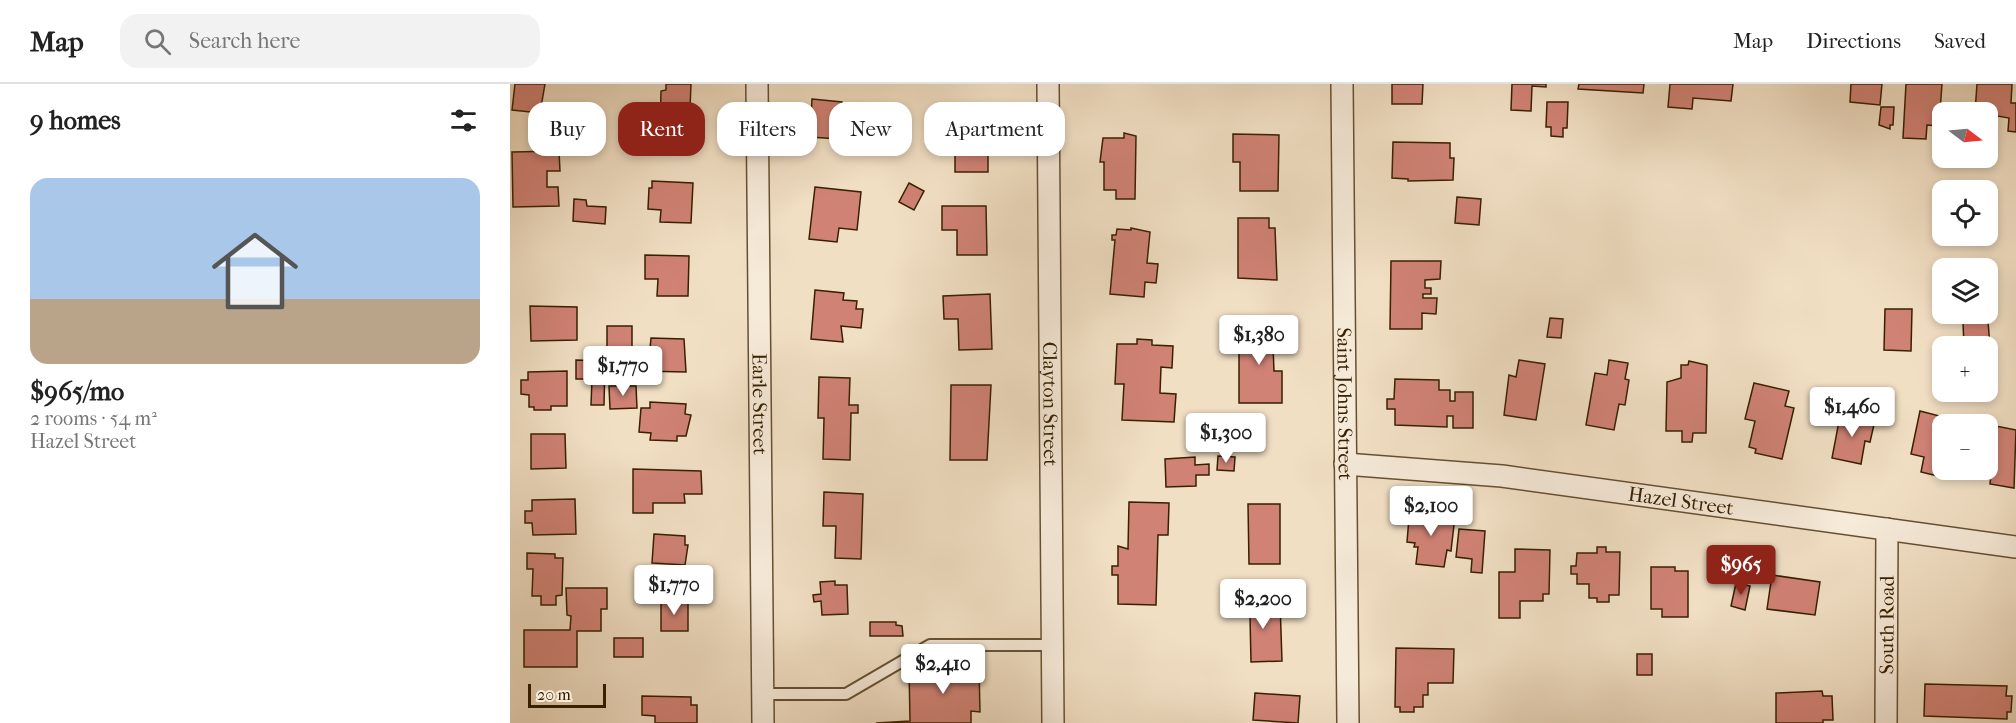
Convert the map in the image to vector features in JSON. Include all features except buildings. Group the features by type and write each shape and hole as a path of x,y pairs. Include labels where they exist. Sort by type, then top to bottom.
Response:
{"street":[{"name":"Earle Street","path":"757,84 763,723"},
{"name":"Clayton Street","path":"1048,84 1053,723"},
{"name":"Saint Johns Street","path":"1342,84 1348,723"},
{"name":"Hazel Street","path":"1345,464 1502,476 2016,548"},
{"name":"South Road","path":"1886,723 1887,529"}],"lane":[{"path":"763,694 846,694 930,645 1053,645"}]}
